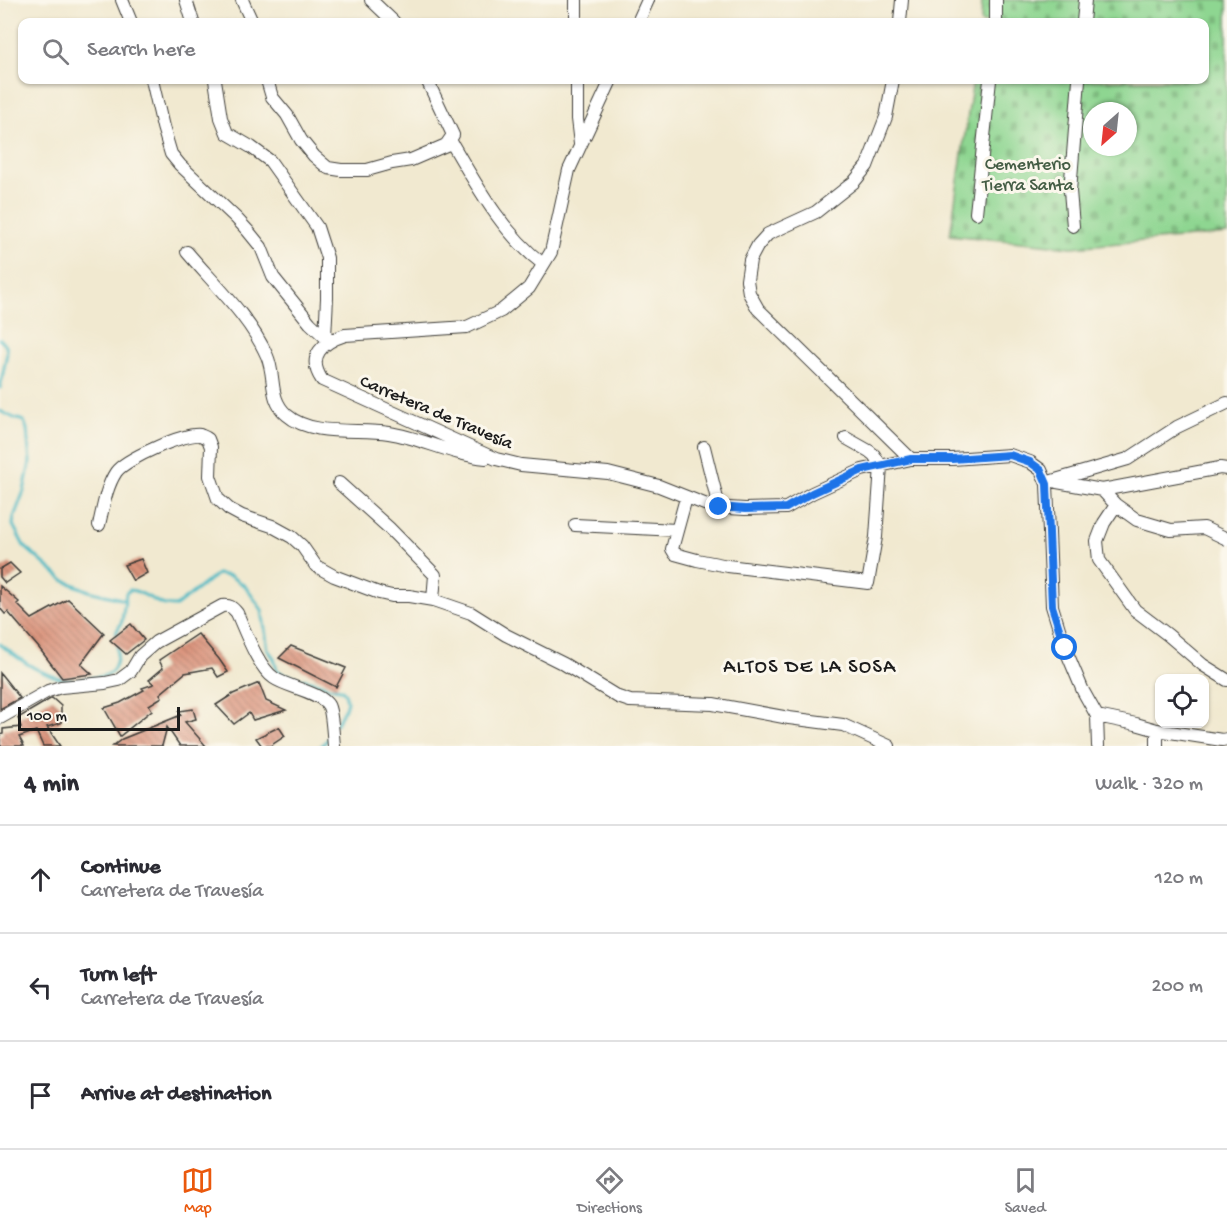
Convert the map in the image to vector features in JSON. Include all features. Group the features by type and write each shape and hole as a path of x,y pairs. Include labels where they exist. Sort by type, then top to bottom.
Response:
{"street":[{"path":"122,0 129,18"},
{"path":"186,0 192,18"},
{"path":"242,0 250,18"},
{"path":"371,0 389,18"},
{"path":"576,0 576,18"},
{"path":"640,18 648,0"},
{"path":"900,18 902,0"},
{"path":"996,0 996,18"},
{"path":"1083,18 1085,0"},
{"path":"153,84 162,127 171,154 248,231 261,247 273,277 310,323 328,338 467,327 501,310 529,288 551,252 569,170 609,84"},
{"path":"216,84 221,118 227,133 270,161 317,227 327,258 328,338"},
{"path":"268,84 272,97 314,156 328,168 341,170 367,170 411,160 446,145 453,135 429,84"},
{"path":"577,84 577,119 581,145"},
{"path":"892,84 886,117 867,166 854,182 816,212 768,234 758,245 750,260 747,280 749,292 758,309 911,459"},
{"path":"976,213 990,84"},
{"path":"1073,226 1070,191 1079,84"},
{"path":"450,140 482,194 505,225 528,253 543,264"},
{"path":"187,252 244,318 259,342 268,358 272,373 272,388 279,407 287,416 308,426 388,433 418,440 469,457 496,459"},
{"name":"Carretera de Travesía","path":"328,338 317,354 315,364 322,380 496,459 521,465 609,473 658,486 712,507 786,508 862,470 911,459 1010,455 1030,462 1041,470 1050,482"},
{"path":"1050,482 1128,459 1177,427 1227,403"},
{"path":"1210,412 1227,413"},
{"path":"99,525 112,479 117,470 143,454 188,436 201,435 208,439 211,447 210,476 218,499 229,509 242,516 272,526 292,537 302,546 316,566 334,576 379,593 433,600 471,613 506,635 564,664 618,697 630,701 713,704 843,725 889,746"},
{"path":"686,498 672,549 675,554 728,566 868,583 876,537 881,466 874,455 846,438"},
{"path":"704,447 719,507"},
{"path":"1050,482 1102,490 1220,468 1227,469"},
{"path":"1050,482 1052,606 1065,648 1083,691 1097,716 1098,746"},
{"path":"339,483 389,528 435,575 433,600"},
{"path":"1102,490 1116,505 1137,520 1171,530 1204,528 1227,539"},
{"path":"1116,505 1104,523 1097,541 1098,560 1135,610 1168,634 1203,665 1227,680"},
{"path":"575,525 677,530"},
{"path":"0,718 48,691 118,680 131,671 140,656 156,642 222,606 228,605 237,614 262,665 273,678 318,696 328,705 334,746"},
{"path":"1097,716 1157,730 1227,739"},
{"path":"1156,746 1157,730"}],"green space":[{"name":"Cementerio Tierra Santa","path":"982,0 1227,0 1227,234 1072,247 950,235 972,84 1209,84 1209,18 981,18"}],"building":[{"path":"141,559 147,573 133,581 124,565"},
{"path":"10,563 20,573 5,583 0,577 0,569"},
{"path":"0,586 19,602 17,604 32,619 68,599 104,633 81,664 92,674 62,678 8,612 5,614 0,608"},
{"path":"131,624 144,640 126,654 110,640"},
{"path":"198,634 228,672 218,677 212,668 185,673 160,694 162,697 149,705 152,710 120,736 104,708 120,703 144,690 142,688 154,684 149,680 163,668 159,660"},
{"path":"291,646 346,668 336,687 279,658"},
{"path":"0,673 20,698 0,709"},
{"path":"259,683 266,701 286,710 253,720 249,713 234,724 216,705 233,694"},
{"path":"52,698 61,706 61,723 47,727 60,746 43,746 36,731 19,737 24,746 0,746 0,735 3,734 3,729 21,727 18,718"},
{"path":"193,709 196,719 185,722 206,746 180,746 167,727 162,746 113,746 122,739 181,715 179,711"},
{"path":"279,727 285,736 270,746 262,746 256,738"}],"waterway":[{"path":"0,339 6,346 7,353 0,388"},
{"path":"0,411 24,421 27,429 30,462 13,525 24,546 63,580 89,591 125,600"},
{"path":"117,636 116,633 122,621 126,593 130,590 139,592 164,605 176,606 217,574 230,576 245,586 262,610 268,650 274,658 277,670 283,674 341,689 345,693 347,701 336,725"},
{"path":"82,679 100,677 111,672 116,662 117,643"},
{"path":"0,644 43,672 72,680"},
{"path":"321,746 329,738"}],"district":[{"name":"ALTOS DE LA SOSA","path":"810,665"}],"route":[{"path":"719,507 786,508 862,470 911,459 1010,455 1030,462 1041,470 1047,484 1052,606 1065,648"}]}
